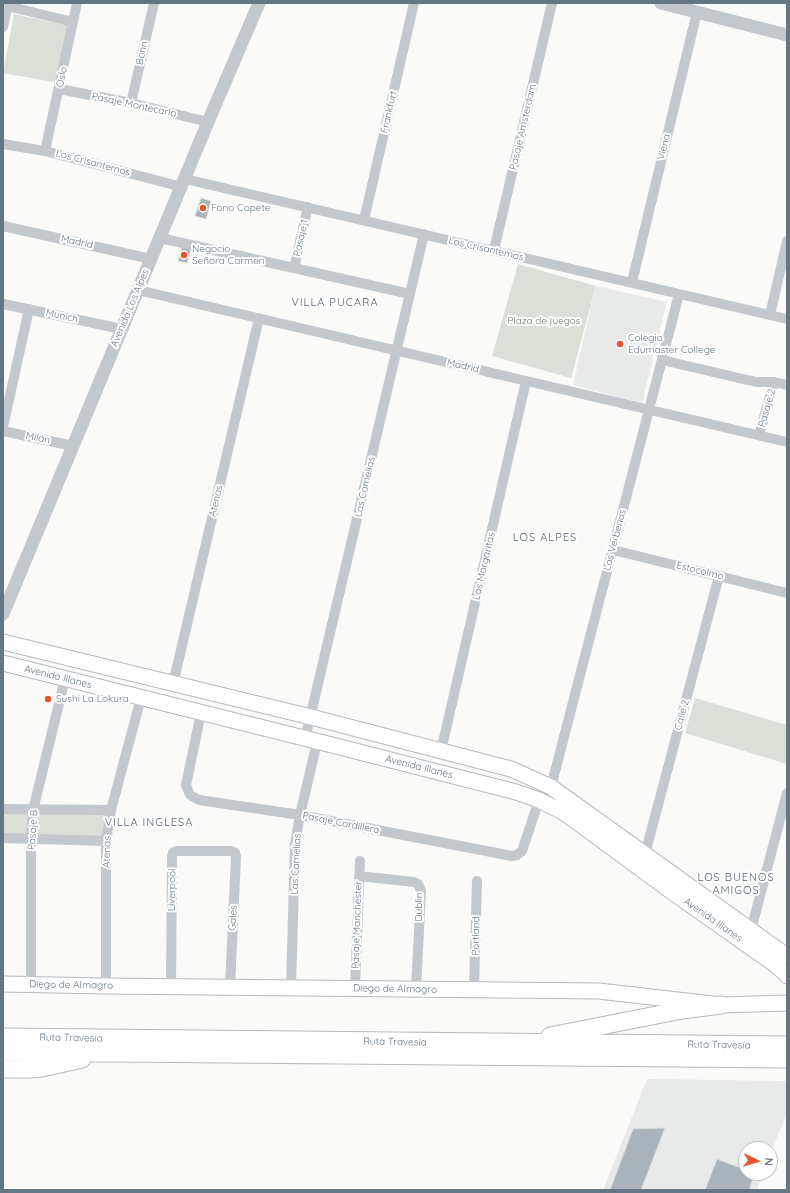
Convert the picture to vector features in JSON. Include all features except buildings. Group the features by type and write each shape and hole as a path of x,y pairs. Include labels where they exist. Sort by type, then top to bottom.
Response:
{"highway":[{"path":"506,1043 546,1037 675,1011 721,1005"},
{"name":"Ruta Travesía","path":"3,1037 787,1045"},
{"name":"Ruta Travesía","path":"3,1052 787,1059"},
{"path":"3,1069 42,1068 109,1053"}],"main road":[{"name":"Avenida Illanes","path":"3,642 310,717 511,769 551,787 645,854 749,937 787,976"},
{"name":"Avenida Illanes","path":"3,663 516,792 539,800 570,817 672,892 749,937 787,956"},
{"name":"Diego de Almagro","path":"3,984 599,991 721,1005 787,1004"}],"street":[{"name":"Oslo","path":"45,151 77,3"},
{"name":"Bonn","path":"131,103 154,3"},
{"name":"Avenida Los Alpes","path":"3,614 259,3"},
{"name":"Frankfurt","path":"364,220 414,3"},
{"name":"Pasaje Amsterdam","path":"494,250 552,3"},
{"path":"661,3 787,35"},
{"path":"3,27 6,5 73,22"},
{"name":"Viena","path":"632,282 697,12"},
{"name":"Pasaje Montecarlo","path":"59,89 131,103 208,122"},
{"name":"Los Crisantemos","path":"3,144 45,151 183,183 308,207 787,319"},
{"name":"Pasaje 1","path":"294,268 308,207"},
{"name":"Madrid","path":"3,226 151,258"},
{"name":"Las Camelias","path":"291,988 295,844 311,740 310,717 424,234"},
{"path":"160,238 410,294"},
{"path":"770,315 787,241"},
{"name":"Madrid","path":"138,290 787,442"},
{"name":"Las Verbenas","path":"551,787 679,294"},
{"name":"Munich","path":"3,304 122,329"},
{"path":"3,427 29,309"},
{"name":"Atenas","path":"173,684 259,318"},
{"path":"662,360 756,382 774,382 787,385"},
{"name":"Las Margaritas","path":"441,751 526,381"},
{"name":"Pasaje 2","path":"759,435 774,382"},
{"name":"Milán","path":"3,431 73,446"},
{"name":"Estocolmo","path":"613,550 787,593"},
{"name":"Calle 2","path":"645,854 720,576"},
{"name":"Pasaje B","path":"31,984 31,838 33,810 65,679"},
{"name":"Atenas","path":"106,986 106,841 111,810 141,698"},
{"name":"Pasaje Cordillera","path":"201,713 186,785 190,796 199,800 300,815 512,856 517,855 522,851 539,800"},
{"path":"749,937 787,793"},
{"path":"3,809 111,810"},
{"path":"3,838 106,841"},
{"name":"Liverpool","path":"170,986 173,853 176,851 232,851"},
{"name":"Gales","path":"230,987 236,857 235,853 232,851"},
{"name":"Pasaje Manchester","path":"355,988 360,861"},
{"name":"Dublin","path":"359,876 414,882 418,884 421,891 416,989"},
{"name":"Portland","path":"474,990 477,881"}],"shaded area":[{"name":"Colegio Edumaster College","path":"596,286 667,302 642,403 573,385"},
{"path":"647,1079 787,1081 787,1112 776,1141 738,1141 738,1181 760,1181 757,1190 603,1190"}],"green space":[{"path":"14,14 70,26 59,83 3,73"},
{"name":"Plaza de juegos","path":"518,264 596,286 571,378 492,356"},
{"path":"695,698 787,725 787,764 685,733"},
{"path":"3,811 108,812 104,838 3,836"}],"place":[{"name":"Fono Copete","path":"203,208"},
{"name":"Negocio Señora Carmen","path":"184,255"},
{"name":"Colegio Edumaster College","path":"620,344"},
{"name":"Sushi La Lokura","path":"48,699"}],"district":[{"name":"VILLA PUCARA","path":"335,303"},
{"name":"LOS ALPES","path":"545,538"},
{"name":"VILLA INGLESA","path":"149,823"},
{"name":"LOS BUENOS AMIGOS","path":"736,884"}]}
